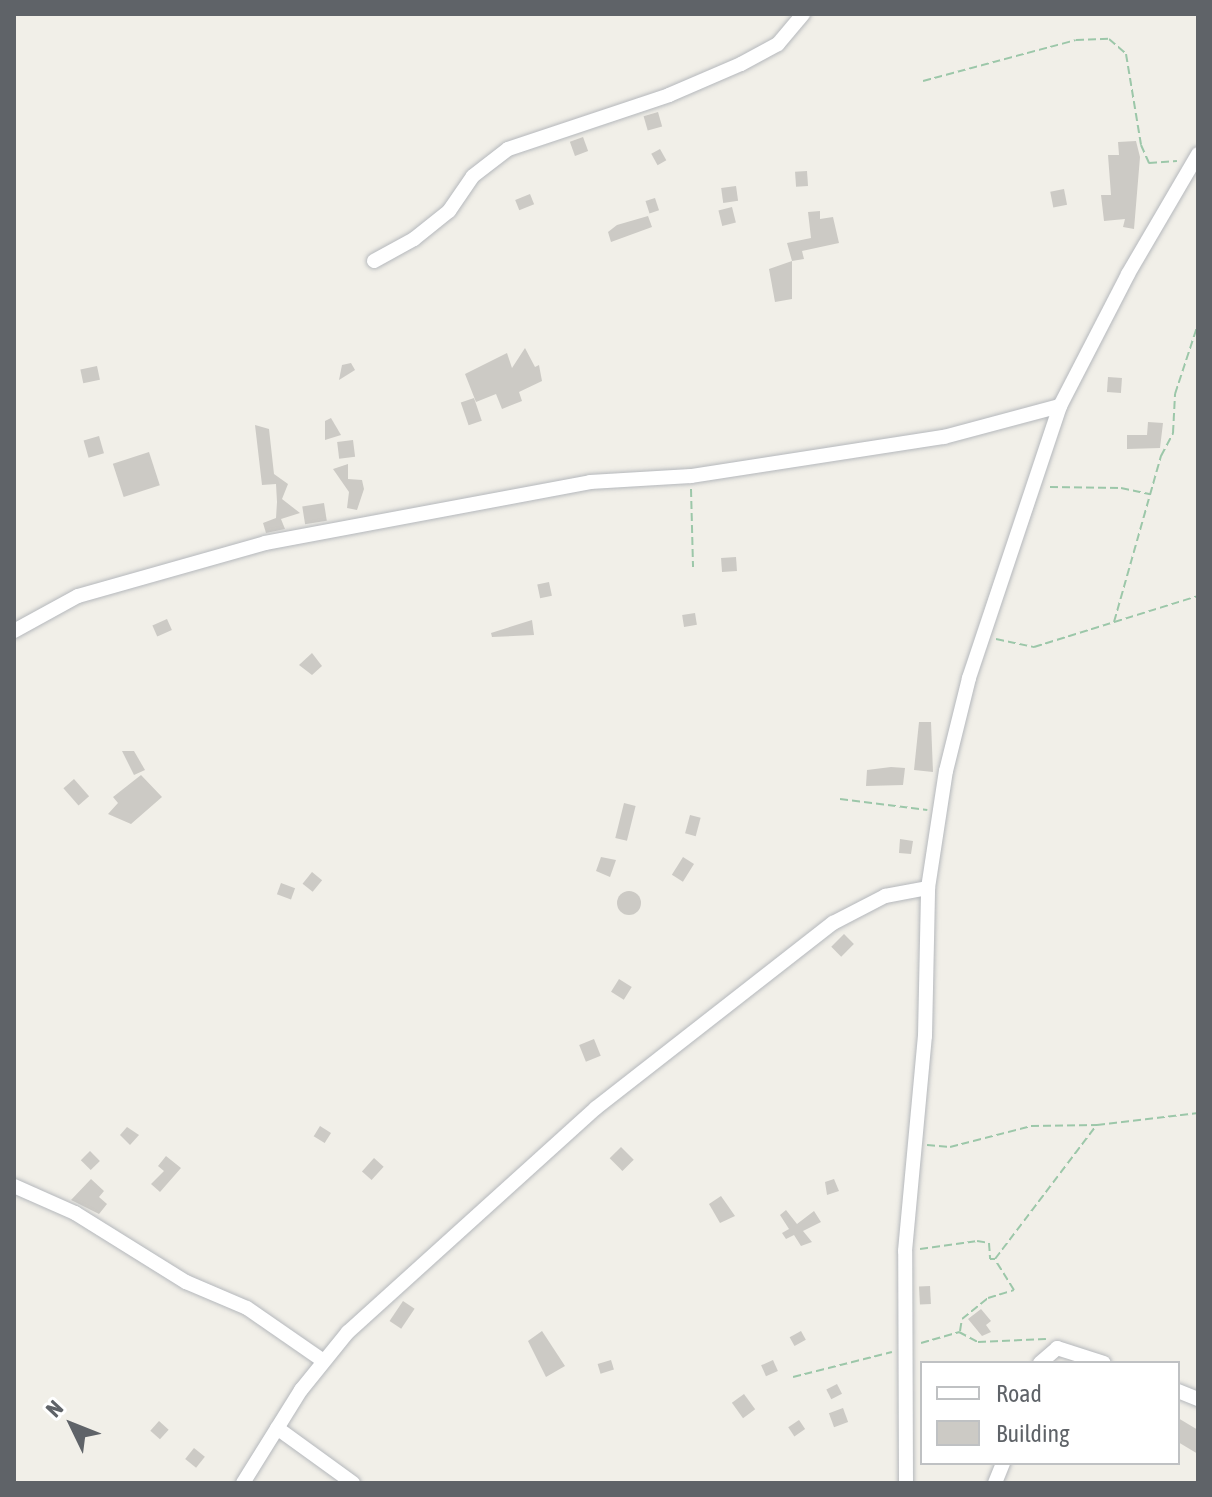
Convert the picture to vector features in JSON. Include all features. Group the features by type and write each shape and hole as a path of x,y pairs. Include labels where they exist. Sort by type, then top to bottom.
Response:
{"street":[{"path":"374,261 437,220 473,176 508,149 669,95 741,64 778,44 803,14"},
{"path":"906,1483 905,1251 916,1142 928,888 939,814 969,678 1060,406 1128,274 1198,155"},
{"path":"14,631 78,596 265,543 590,482 691,476 944,437 1060,406"},
{"path":"243,1483 322,1360 396,1284 675,1043 842,917 885,896 928,888"},
{"path":"14,1186 75,1213 186,1282 247,1308 322,1360"},
{"path":"1042,1361 1051,1351 1069,1349 1099,1361"},
{"path":"277,1428 353,1483"}],"path":[{"path":"923,81 1076,40 1109,39 1126,54 1141,145 1149,163 1198,155"},
{"path":"1114,622 1151,495 1173,433 1175,394 1198,324"},
{"path":"691,476 693,567"},
{"path":"1036,480 1053,489 1121,488 1151,495"},
{"path":"986,630 995,639 1034,647 1198,596"},
{"path":"840,799 939,814"},
{"path":"916,1142 950,1147 1031,1126 1097,1125 1198,1113"},
{"path":"995,1259 1097,1125"},
{"path":"905,1251 977,1241 989,1243 990,1259 995,1259 1014,1290 1001,1291 979,1305 962,1319 959,1332"},
{"path":"793,1377 959,1332 978,1342 1040,1336 1069,1349"}],"building":[{"path":"658,112 662,126 648,131 644,116"},
{"path":"583,137 588,151 575,156 570,142"},
{"path":"1136,141 1140,157 1134,229 1123,227 1125,219 1104,221 1101,195 1111,195 1108,155 1119,155 1118,142"},
{"path":"660,149 666,160 658,165 651,154"},
{"path":"807,171 808,186 796,187 795,172"},
{"path":"736,186 738,201 723,203 721,188"},
{"path":"1064,189 1067,205 1053,207 1050,192"},
{"path":"530,194 534,204 519,210 515,200"},
{"path":"655,198 659,210 650,213 645,201"},
{"path":"732,207 736,223 722,226 718,210"},
{"path":"820,211 820,219 833,217 839,243 802,251 804,259 792,261 787,243 811,238 808,212"},
{"path":"648,216 652,227 611,242 608,232 617,225"},
{"path":"792,261 792,299 775,302 769,269"},
{"path":"525,348 535,367 539,365 542,381 519,392 522,401 502,409 496,394 476,402 465,374 507,353 512,368"},
{"path":"351,363 355,370 339,380 342,365"},
{"path":"97,366 100,380 83,383 80,370"},
{"path":"1108,377 1122,378 1121,393 1107,392"},
{"path":"474,398 482,421 469,425 461,403"},
{"path":"331,418 341,435 325,440 325,421"},
{"path":"1148,422 1163,423 1160,448 1127,449 1127,435 1147,435"},
{"path":"255,425 269,429 274,474 288,484 282,499 300,513 281,519 285,529 266,533 263,523 276,518 276,484 262,485"},
{"path":"99,436 104,453 89,458 84,440"},
{"path":"353,440 355,457 339,459 337,442"},
{"path":"149,452 160,485 124,497 113,464"},
{"path":"348,464 348,479 362,480 364,489 357,510 347,508 349,492 333,469"},
{"path":"324,503 327,521 305,524 302,506"},
{"path":"736,557 737,571 722,572 721,558"},
{"path":"549,582 552,596 540,598 537,584"},
{"path":"695,613 697,625 684,627 682,615"},
{"path":"167,619 172,630 157,636 152,626"},
{"path":"532,620 534,635 492,637 491,633"},
{"path":"312,653 322,666 312,675 299,665"},
{"path":"919,722 931,722 933,772 914,770"},
{"path":"122,751 134,751 145,770 134,775"},
{"path":"905,768 903,785 866,786 867,770"},
{"path":"141,775 162,797 131,824 108,814 118,803 113,797"},
{"path":"74,779 89,796 79,806 63,788"},
{"path":"624,803 636,806 627,841 615,838"},
{"path":"690,815 701,818 696,836 685,833"},
{"path":"900,839 913,841 911,854 899,853"},
{"path":"601,857 616,860 610,877 596,871"},
{"path":"683,857 694,864 683,882 672,875"},
{"path":"312,872 322,880 313,892 303,884"},
{"path":"281,883 295,888 291,899 277,894"},
{"path":"624,891 634,891 641,898 641,908 634,915 624,915 617,908 617,898"},
{"path":"844,934 854,944 841,957 831,947"},
{"path":"619,979 632,987 624,1000 611,992"},
{"path":"594,1039 601,1056 586,1062 579,1045"},
{"path":"320,1126 331,1133 325,1143 314,1136"},
{"path":"127,1127 139,1135 130,1145 120,1135"},
{"path":"621,1147 634,1160 622,1171 610,1158"},
{"path":"90,1151 100,1161 91,1170 81,1160"},
{"path":"166,1156 181,1168 160,1192 151,1184 164,1171 158,1166"},
{"path":"374,1158 384,1167 372,1180 362,1171"},
{"path":"91,1179 104,1191 99,1197 107,1204 99,1214 71,1200"},
{"path":"834,1179 839,1191 827,1195 825,1182"},
{"path":"721,1196 735,1216 720,1223 709,1204"},
{"path":"786,1210 797,1224 814,1211 821,1222 803,1231 812,1242 801,1246 794,1235 786,1239 782,1233 789,1229 780,1215"},
{"path":"930,1286 931,1304 920,1305 919,1287"},
{"path":"403,1301 415,1309 401,1329 390,1321"},
{"path":"981,1309 991,1321 986,1325 991,1332 982,1336 968,1319"},
{"path":"542,1331 565,1366 546,1377 528,1341"},
{"path":"801,1331 806,1340 794,1346 790,1337"},
{"path":"611,1360 614,1370 601,1374 598,1364"},
{"path":"773,1360 778,1371 766,1376 761,1365"},
{"path":"837,1384 842,1394 831,1399 826,1389"},
{"path":"744,1394 755,1409 743,1418 732,1403"},
{"path":"843,1408 848,1422 834,1427 829,1413"},
{"path":"1180,1419 1198,1430 1198,1454 1180,1443"},
{"path":"799,1420 805,1429 794,1436 788,1427"},
{"path":"159,1421 169,1430 160,1439 150,1431"},
{"path":"194,1448 205,1457 196,1468 185,1459"}]}
